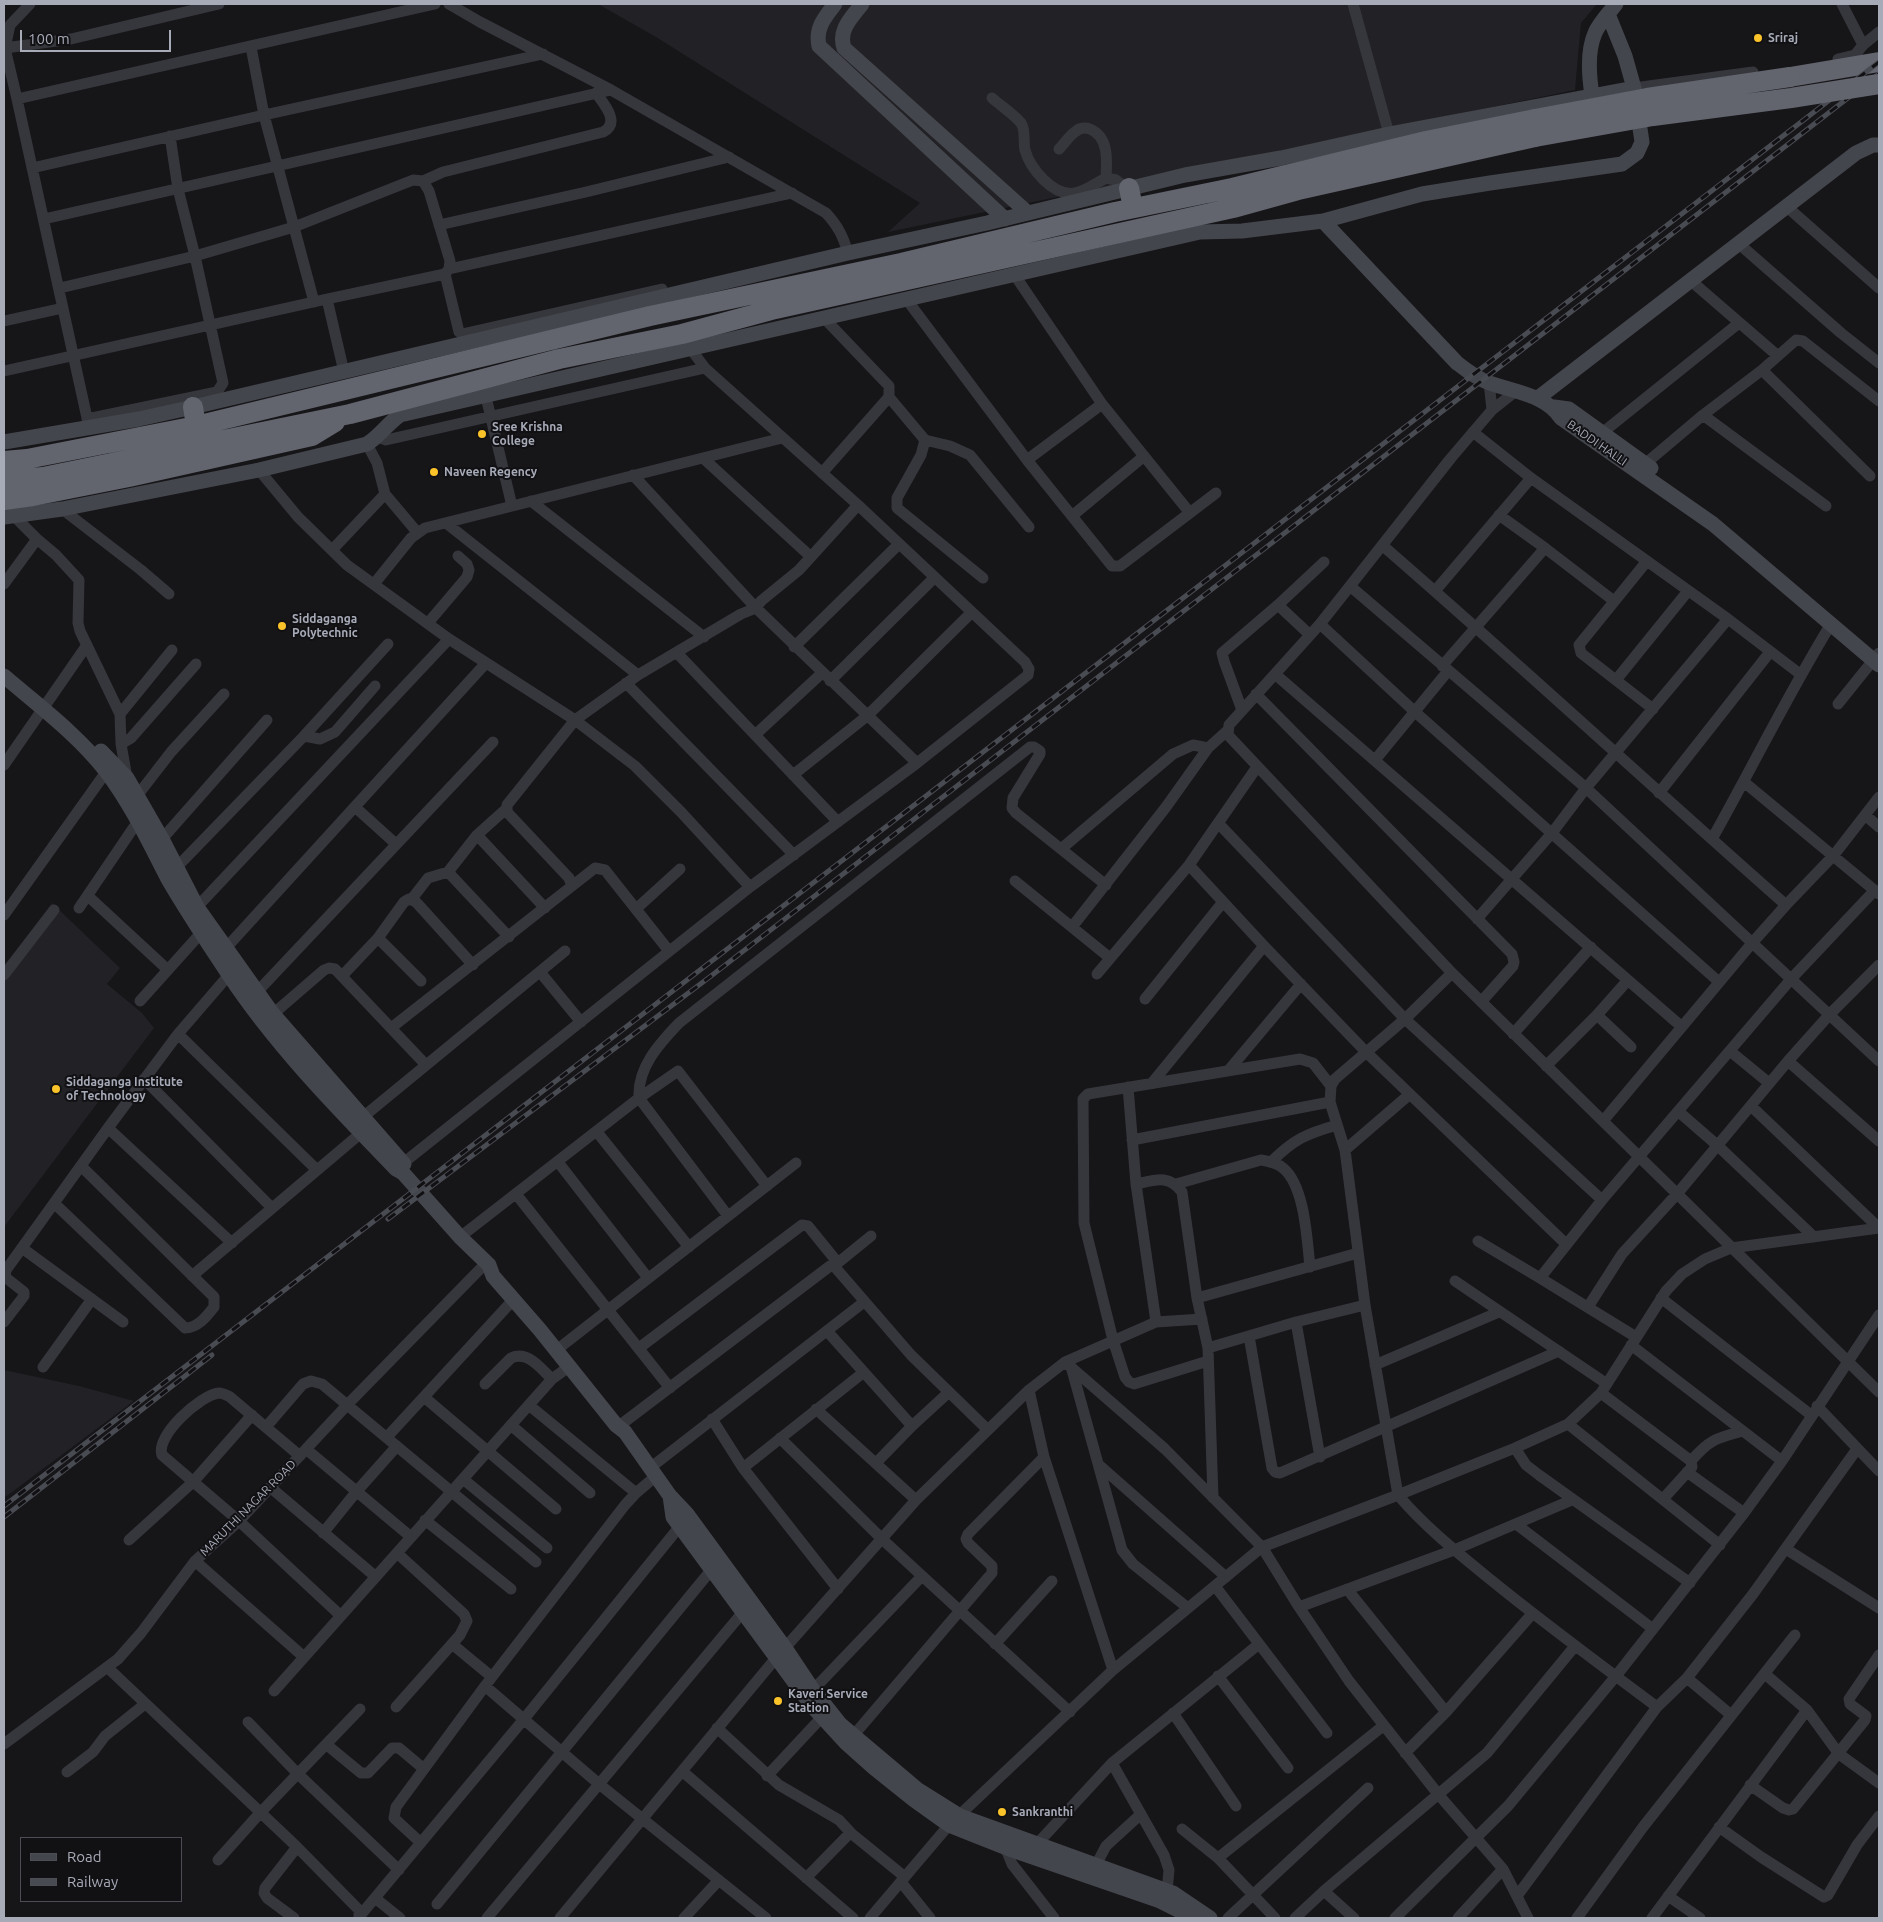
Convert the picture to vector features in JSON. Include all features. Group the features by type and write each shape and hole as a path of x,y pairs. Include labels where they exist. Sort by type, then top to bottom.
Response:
{"highway":[{"path":"4,481 44,477 350,414 559,359 682,334 771,310 1232,208 1647,98 1879,62"},
{"path":"4,461 27,459 194,416 419,371 683,301 900,263 1133,208 1232,188 1426,141 1653,116 1791,98 1879,84"},
{"path":"1128,189 1133,208"},
{"path":"7,511 33,496 129,477 312,436 350,414"}],"street":[{"path":"30,4 10,25 6,34 5,48 60,288 88,423"},
{"path":"5,48 71,39 198,6 219,4"},
{"path":"17,99 435,4"},
{"path":"449,4 611,90 826,213 842,234 848,252"},
{"path":"835,4 819,29 818,38 820,46 1005,219"},
{"path":"862,4 842,32 841,39 844,48 1028,213"},
{"path":"1353,4 1389,134"},
{"path":"1842,4 1863,45"},
{"path":"1592,96 1590,80 1591,48 1595,32 1612,9"},
{"path":"372,441 390,422 400,415 486,397 690,348 1200,232 1242,231 1323,221 1422,194 1622,164 1637,153 1642,142 1628,89 1625,56 1612,9"},
{"path":"88,423 194,416 344,372 683,301 848,252 1005,219 1185,175 1281,158 1389,134 1628,89 1849,58 1855,55 1863,45 1879,32"},
{"path":"252,47 264,114 314,302"},
{"path":"32,168 264,114 543,54"},
{"path":"44,219 611,90"},
{"path":"60,288 195,256 294,227 414,180 423,181 443,172 603,132 608,130 611,119 608,109 596,93"},
{"path":"992,98 1021,123 1028,161 1058,190 1065,193 1075,193 1106,178 1116,180 1128,189"},
{"path":"1060,149 1081,128 1090,129 1103,139 1106,152 1106,178"},
{"path":"4,442 217,392 223,383 178,189 170,136"},
{"path":"1538,398 1856,153 1873,145 1879,145"},
{"path":"439,225 586,192 729,156"},
{"path":"423,181 429,192 450,261 447,272 459,332 467,334 828,251"},
{"path":"4,371 792,193"},
{"path":"1786,206 1879,288"},
{"name":"BADDI HALLI","path":"1323,221 1457,363 1488,382 1538,398 1554,408 1561,418 1713,524 1830,624 1877,659"},
{"path":"1738,243 1841,333 1879,363"},
{"path":"1014,274 1102,404 1190,513"},
{"path":"1690,280 1778,356"},
{"path":"327,299 344,372"},
{"path":"907,300 1027,460 1109,563 1116,567 1120,566 1216,493"},
{"path":"4,321 63,308"},
{"path":"824,318 889,386 889,397 925,440 950,446 970,456 1029,527"},
{"path":"1602,433 1739,323"},
{"path":"1645,464 1703,415 1762,370 1793,341 1803,341 1879,401"},
{"path":"401,1169 750,887 917,763 1028,675 1030,669 1025,662 858,505 705,368 690,348"},
{"path":"7,511 62,509 259,470 372,441 386,440 491,417 705,368"},
{"path":"1762,370 1870,476"},
{"path":"1488,382 1492,410"},
{"path":"1516,392 1492,410 1473,432 1320,624 1229,725 1228,735 1452,973 1879,1392"},
{"path":"486,397 512,506"},
{"path":"822,473 889,397"},
{"path":"1027,460 1102,404"},
{"path":"1554,408 1569,409 1728,524 1877,659 1838,704"},
{"path":"1703,415 1826,506"},
{"path":"1473,432 1531,478 1728,619 1800,674"},
{"path":"374,584 417,532 425,528 782,438"},
{"path":"925,440 921,455 897,498 898,508 983,578"},
{"path":"372,441 385,494 417,532"},
{"path":"1072,516 1144,457"},
{"path":"703,458 811,557"},
{"path":"259,470 298,517 347,564 449,639 575,720 635,766 681,812 750,887"},
{"path":"633,475 794,647 917,763"},
{"path":"1435,591 1531,478"},
{"path":"332,550 385,494"},
{"path":"531,501 704,637"},
{"path":"342,976 378,938 404,902 411,900 428,878 448,872 477,835 506,809 507,804 575,720 638,675 741,614 756,608 761,601 799,570 858,505"},
{"path":"62,509 169,594"},
{"path":"7,511 56,555 79,580 78,623 120,714 121,744 127,778"},
{"path":"1499,515 1614,602"},
{"path":"446,523 638,675"},
{"path":"4,584 37,539"},
{"path":"794,647 899,544"},
{"path":"1382,545 1476,626 1615,754 1786,905"},
{"path":"1375,760 1414,711 1476,626 1545,548"},
{"path":"428,623 467,577 470,570 467,564 458,556"},
{"path":"1647,561 1579,645 1579,648 1581,653 1653,708"},
{"path":"1242,710 1222,653 1324,562"},
{"path":"755,735 826,677 935,577"},
{"path":"1350,586 1586,788 1878,1057"},
{"path":"1616,680 1688,590"},
{"path":"1278,605 1310,635"},
{"path":"793,775 867,716 972,612"},
{"path":"1477,919 1512,881 1586,788 1728,619"},
{"path":"1320,624 1414,711 1718,982"},
{"path":"1712,840 1800,674 1830,624"},
{"path":"197,907 449,639"},
{"path":"176,868 304,736 388,644"},
{"path":"4,765 87,645"},
{"path":"120,714 172,650"},
{"path":"1659,793 1770,652"},
{"path":"677,653 838,822"},
{"path":"4,663 47,705 106,772 138,821 176,868 197,907 226,948 248,1002 296,1061 361,1133 401,1169"},
{"path":"226,948 486,663"},
{"path":"121,744 131,738 196,664"},
{"path":"1275,674 1682,1027"},
{"path":"4,676 81,730 127,778 137,796 189,915 202,933 234,970 258,991 274,1014 363,1117 401,1169 460,1237 488,1264 499,1269 618,1413 624,1427 653,1472 670,1496 687,1514 822,1716 846,1743 914,1800 1004,1847 1145,1895 1191,1918"},
{"path":"626,683 794,855"},
{"path":"304,736 320,739 335,732 375,686"},
{"path":"137,796 171,752 224,694"},
{"path":"1256,694 1512,954 1513,966 1481,1002"},
{"path":"156,842 268,720"},
{"path":"1072,927 1166,807 1208,748 1228,730"},
{"path":"258,991 493,742"},
{"path":"1061,849 1173,754 1193,745 1208,748"},
{"path":"728,1216 639,1098 638,1088 646,1066 679,1023 1030,747 1038,748 1040,754 1013,798 1012,808 1106,885"},
{"path":"1097,974 1189,865 1257,767"},
{"path":"4,915 106,772"},
{"path":"1540,1278 1602,1200 1640,1158 1792,978 1877,892 1744,782"},
{"path":"1603,1121 1718,982 1786,905 1834,855 1879,798"},
{"path":"355,807 396,844"},
{"path":"506,809 570,878 572,886"},
{"path":"1865,815 1879,827"},
{"path":"79,908 138,821"},
{"path":"1219,824 1405,1019 1602,1200"},
{"path":"477,835 545,908"},
{"path":"1189,865 1366,1052 1566,1244"},
{"path":"391,1028 595,868 605,870 670,951"},
{"path":"636,909 680,869"},
{"path":"448,872 508,937"},
{"path":"1015,880 1110,958"},
{"path":"88,896 168,970"},
{"path":"411,900 416,902 473,965"},
{"path":"1145,999 1223,902"},
{"path":"4,975 54,910"},
{"path":"140,1001 202,933"},
{"path":"378,938 421,981"},
{"path":"1152,1084 1264,946"},
{"path":"1513,1034 1591,947"},
{"path":"363,1117 565,952"},
{"path":"1588,1306 1622,1254 1677,1194 1788,1061 1830,1014 1879,964"},
{"path":"274,1014 324,970 335,969 426,1065"},
{"path":"4,1322 24,1296 24,1292 5,1277 5,1274 108,1128 178,1034 234,970"},
{"path":"540,972 581,1022"},
{"path":"1452,973 1405,1019 1335,1079 1331,1086 1330,1102 1344,1150 1365,1305 1398,1495 1413,1512 1454,1550 1532,1614 1657,1707"},
{"path":"1546,1066 1597,1015 1628,980"},
{"path":"1228,1071 1301,984"},
{"path":"1597,1015 1631,1047"},
{"path":"178,1034 317,1170"},
{"path":"1730,1051 1769,1083"},
{"path":"1208,1360 1134,1384 1125,1377 1113,1340 1084,1223 1083,1099 1088,1094 1306,1060 1314,1063 1320,1069 1331,1086"},
{"path":"1788,1061 1879,1141"},
{"path":"460,1237 676,1071 680,1072 767,1186"},
{"path":"144,1080 272,1208"},
{"path":"1128,1088 1136,1184 1156,1322"},
{"path":"1344,1150 1410,1094"},
{"path":"1132,1140 1330,1102"},
{"path":"870,1918 955,1820 1113,1670 1262,1546 1398,1495 1515,1448 1568,1424 1604,1388 1661,1298 1682,1274 1705,1259 1731,1248 1879,1228 1751,1106"},
{"path":"1679,1112 1718,1145 1814,1237"},
{"path":"1271,1162 1287,1146 1308,1133 1337,1125"},
{"path":"108,1128 232,1243"},
{"path":"597,1132 689,1246"},
{"path":"192,1276 361,1133"},
{"path":"1176,1184 1261,1160 1271,1162 1283,1168 1293,1180 1298,1194 1310,1267"},
{"path":"558,1162 648,1278"},
{"path":"563,1345 796,1163"},
{"path":"54,1203 185,1328 190,1328 203,1321 214,1307 214,1297 81,1166"},
{"path":"1136,1184 1168,1180 1176,1184 1182,1192 1197,1298 1208,1348 1213,1498"},
{"path":"516,1194 670,1388"},
{"path":"639,1348 802,1225 808,1226 864,1302 911,1355 988,1430"},
{"path":"624,1427 670,1388 871,1236"},
{"path":"1478,1242 1588,1306 1782,1461"},
{"path":"22,1248 123,1322"},
{"path":"1197,1298 1358,1253"},
{"path":"488,1264 493,1276 570,1366 616,1425 624,1427"},
{"name":"MARUTHI NAGAR ROAD","path":"4,1744 118,1659 141,1633 195,1561 239,1521 348,1404 488,1264"},
{"path":"1455,1281 1559,1351 1604,1388 1744,1514"},
{"path":"1661,1298 1814,1410 1879,1471"},
{"path":"43,1367 92,1299"},
{"path":"387,1437 514,1299"},
{"path":"421,1843 394,1818 396,1807 485,1686 653,1472 712,1419 864,1302"},
{"path":"1208,1348 1296,1322 1365,1305"},
{"path":"1375,1366 1500,1312"},
{"path":"1396,1918 1508,1806 1654,1629 1720,1546 1782,1461 1814,1410 1879,1315"},
{"path":"561,1918 781,1653 916,1500 1029,1390 1113,1340 1156,1322 1202,1319"},
{"path":"1296,1322 1320,1456"},
{"path":"827,1331 912,1426"},
{"path":"1249,1336 1272,1468 1275,1472 1280,1472 1320,1456 1559,1351"},
{"path":"485,1384 511,1358 516,1356 527,1357 552,1380"},
{"path":"274,1691 552,1380 570,1366"},
{"path":"1068,1366 1126,1557 1188,1608"},
{"path":"1068,1366 1165,1449 1262,1546 1299,1607 1349,1681 1438,1794 1503,1869 1528,1918"},
{"path":"743,1468 864,1372"},
{"path":"266,1427 306,1382 322,1384 536,1562"},
{"path":"1029,1390 1044,1457 1113,1670"},
{"path":"876,1463 949,1392"},
{"path":"341,1616 239,1521 162,1456 160,1450 162,1444 174,1425 196,1404 207,1397 219,1393 230,1396 266,1427 357,1491 411,1537"},
{"path":"424,1396 556,1509"},
{"path":"530,1406 636,1493"},
{"path":"816,1409 916,1500"},
{"path":"129,1540 193,1482 252,1415"},
{"path":"712,1419 743,1468 838,1589"},
{"path":"1568,1424 1720,1546"},
{"path":"512,1426 590,1493"},
{"path":"1663,1499 1705,1445 1721,1436 1743,1431"},
{"path":"780,1438 882,1539 1070,1712"},
{"path":"324,1533 357,1491 397,1446"},
{"path":"1515,1448 1526,1465 1572,1500 1690,1583"},
{"path":"1517,1896 1657,1707 1687,1678 1786,1549 1857,1449"},
{"path":"853,1736 992,1572 994,1569 968,1543 966,1539 968,1534 1044,1457"},
{"path":"1098,1464 1226,1576"},
{"path":"463,1479 547,1548"},
{"path":"270,1488 376,1577"},
{"path":"670,1496 673,1517 743,1612 814,1690 840,1724 955,1820 1037,1844 1173,1893 1210,1918"},
{"path":"1299,1607 1454,1550 1572,1500"},
{"path":"425,1520 511,1589"},
{"path":"1516,1524 1654,1629"},
{"path":"359,1918 524,1720 680,1526"},
{"path":"1786,1549 1879,1608"},
{"path":"396,1707 452,1644 466,1625 466,1617 397,1553"},
{"path":"195,1561 304,1657"},
{"path":"437,1904 712,1568"},
{"path":"814,1690 922,1576"},
{"path":"995,1644 1052,1581"},
{"path":"1214,1586 1327,1732"},
{"path":"1347,1588 1446,1712"},
{"path":"487,1918 743,1612"},
{"path":"1405,1753 1446,1712 1532,1614"},
{"path":"1577,1918 1643,1827 1795,1635"},
{"path":"452,1644 492,1677"},
{"path":"1037,1844 1112,1763 1258,1644"},
{"path":"1294,1918 1487,1753 1575,1646"},
{"path":"1750,1785 1783,1808 1793,1809 1866,1718 1850,1704 1849,1699 1879,1655"},
{"path":"108,1668 297,1847 360,1910 359,1918"},
{"path":"1765,1674 1807,1710 1839,1754 1878,1779"},
{"path":"1218,1676 1288,1768"},
{"path":"1687,1678 1731,1716"},
{"path":"485,1686 599,1784 719,1880 759,1916"},
{"path":"68,1772 93,1752 104,1736 145,1704"},
{"path":"218,1860 260,1813 360,1709"},
{"path":"1652,1918 1807,1710"},
{"path":"1173,1713 1236,1806"},
{"path":"767,1776 822,1716"},
{"path":"248,1722 298,1774 398,1870"},
{"path":"1218,1858 1383,1726"},
{"path":"718,1728 767,1776 794,1795 839,1820 847,1827 852,1834 903,1879 930,1918"},
{"path":"327,1744 362,1773 368,1772 392,1748 396,1747 424,1770"},
{"path":"1112,1763 1164,1855 1169,1870 1167,1891"},
{"path":"682,1771 853,1918"},
{"path":"1228,1918 1368,1788"},
{"path":"1096,1865 1106,1846 1141,1814"},
{"path":"1719,1827 1761,1857 1824,1897 1828,1895 1866,1831 1879,1816"},
{"path":"1182,1829 1218,1858 1275,1918"},
{"path":"806,1878 849,1834 852,1834"},
{"path":"294,1918 266,1898 264,1893 265,1888 297,1847"},
{"path":"1004,1847 1012,1864 1054,1918"},
{"path":"1458,1918 1503,1869"},
{"path":"684,1918 719,1880"},
{"path":"1324,1891 1354,1918"},
{"path":"1668,1896 1700,1918"},
{"path":"375,1898 400,1918"}],"shaded area":[{"path":"598,4 1597,4 1581,23 1575,90 888,232 920,203 656,37"},
{"name":"Siddaganga Institute of Technology","path":"52,903 120,968 107,984 142,1013 154,1028 4,1227 4,967"},
{"path":"4,1370 79,1386 134,1401 4,1498"}],"railway":[{"path":"4,1506 1879,62"},
{"path":"388,1219 711,976 1879,74"},
{"path":"4,1517 212,1355"}],"place":[{"name":"Sriraj","path":"1758,38"},
{"name":"Sree Krishna College","path":"482,434"},
{"name":"Naveen Regency","path":"434,472"},
{"name":"Siddaganga Polytechnic","path":"282,626"},
{"name":"Siddaganga Institute of Technology","path":"56,1089"},
{"name":"Kaveri Service Station","path":"778,1701"},
{"name":"Sankranthi","path":"1002,1812"}]}
